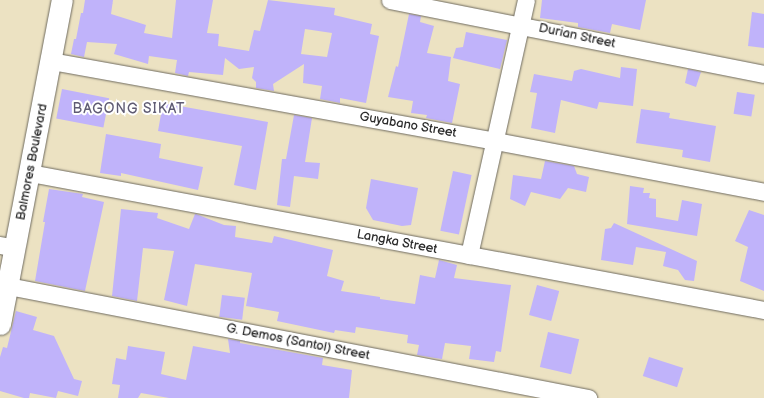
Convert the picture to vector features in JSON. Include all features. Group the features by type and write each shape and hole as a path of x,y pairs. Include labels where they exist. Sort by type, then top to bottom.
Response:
{"main road":[{"name":"Balmores Boulevard","path":"0,324 8,286 8,247 30,173 62,0"}],"street":[{"name":"Durian Street","path":"390,0 764,74"},
{"path":"469,255 526,0"},
{"name":"Guyabano Street","path":"51,61 495,141 764,192"},
{"name":"Langka Street","path":"30,173 764,310"},
{"name":"G. Demos (Santol) Street","path":"8,286 588,398"}],"building":[{"path":"85,0 113,0 111,14 146,25 144,33 172,38 176,0 213,0 207,33 219,34 218,46 249,51 254,30 260,31 268,0 335,8 334,15 372,24 370,34 379,36 366,103 340,98 340,103 320,99 322,86 303,83 304,64 273,84 274,91 256,88 256,82 252,78 254,67 239,69 225,58 223,75 189,72 188,76 175,73 177,60 149,56 148,64 114,54 117,44 87,42 84,57 71,54 74,39 76,39 81,13 83,13","holes":["305,29 332,33 327,57 301,54"]},
{"path":"542,0 646,0 640,30 612,24 610,33 578,27 578,23 540,18"},
{"path":"752,12 764,14 764,48 748,46"},
{"path":"409,14 421,16 420,22 434,26 427,53 451,57 448,81 460,84 452,123 426,118 427,115 411,113 413,101 388,97 396,66 398,67"},
{"path":"466,32 507,40 500,69 453,58 456,48 463,47"},
{"path":"621,67 637,69 633,106 599,102 597,109 561,100 555,133 531,128 537,93 530,92 534,74 572,81 574,71 581,69 620,78"},
{"path":"688,69 701,72 696,87 685,83"},
{"path":"62,89 109,98 103,128 56,118"},
{"path":"737,92 755,95 751,117 734,114"},
{"path":"163,103 268,122 256,190 234,185 242,146 158,131"},
{"path":"641,109 670,113 669,118 716,126 710,162 682,157 683,150 636,143"},
{"path":"294,115 312,118 305,162 320,163 318,179 294,176 290,207 277,205 282,159 286,159"},
{"path":"106,134 161,144 159,158 203,167 198,190 121,173 121,176 100,173"},
{"path":"545,161 574,166 577,174 589,177 586,192 568,188 560,199 531,192 525,206 510,199 513,175 541,179"},
{"path":"453,171 472,175 459,235 440,231"},
{"path":"371,179 418,188 411,225 402,226 373,220 366,208"},
{"path":"630,186 644,188 643,193 650,193 649,198 656,199 656,217 678,221 682,200 702,204 697,236 627,224"},
{"path":"49,189 83,194 82,197 104,202 85,291 35,281"},
{"path":"121,209 158,213 157,218 189,229 196,214 224,225 236,226 235,237 272,243 274,236 333,250 327,276 344,281 341,291 380,297 380,299 415,304 420,275 435,278 439,260 457,265 454,278 511,285 501,352 496,351 494,362 469,359 471,346 445,343 442,359 417,355 419,345 407,343 408,335 356,327 355,333 335,330 334,333 277,321 279,312 246,306 252,273 195,264 187,306 164,300 174,251 143,248 137,301 112,296"},
{"path":"749,210 764,215 764,291 740,281 748,247 735,241"},
{"path":"614,223 697,261 694,281 685,280 678,270 663,266 666,252 636,247 633,265 601,260 605,229 611,228"},
{"path":"537,285 559,291 551,321 529,315"},
{"path":"222,295 245,298 242,320 219,317"},
{"path":"16,311 37,317 33,330 54,336 74,379 82,381 78,396 58,391 56,398 30,393 29,398 24,398 0,391 0,357 3,347 7,348"},
{"path":"548,332 579,339 571,374 540,367"},
{"path":"228,339 240,341 240,343 323,358 322,365 352,370 349,398 169,398 141,393 138,398 118,398 120,385 112,384 116,358 126,360 128,346 165,352 161,374 186,380 193,346 230,353"},
{"path":"649,357 683,368 677,387 643,376"}],"district":[{"name":"BAGONG SIKAT","path":"129,109"}]}
